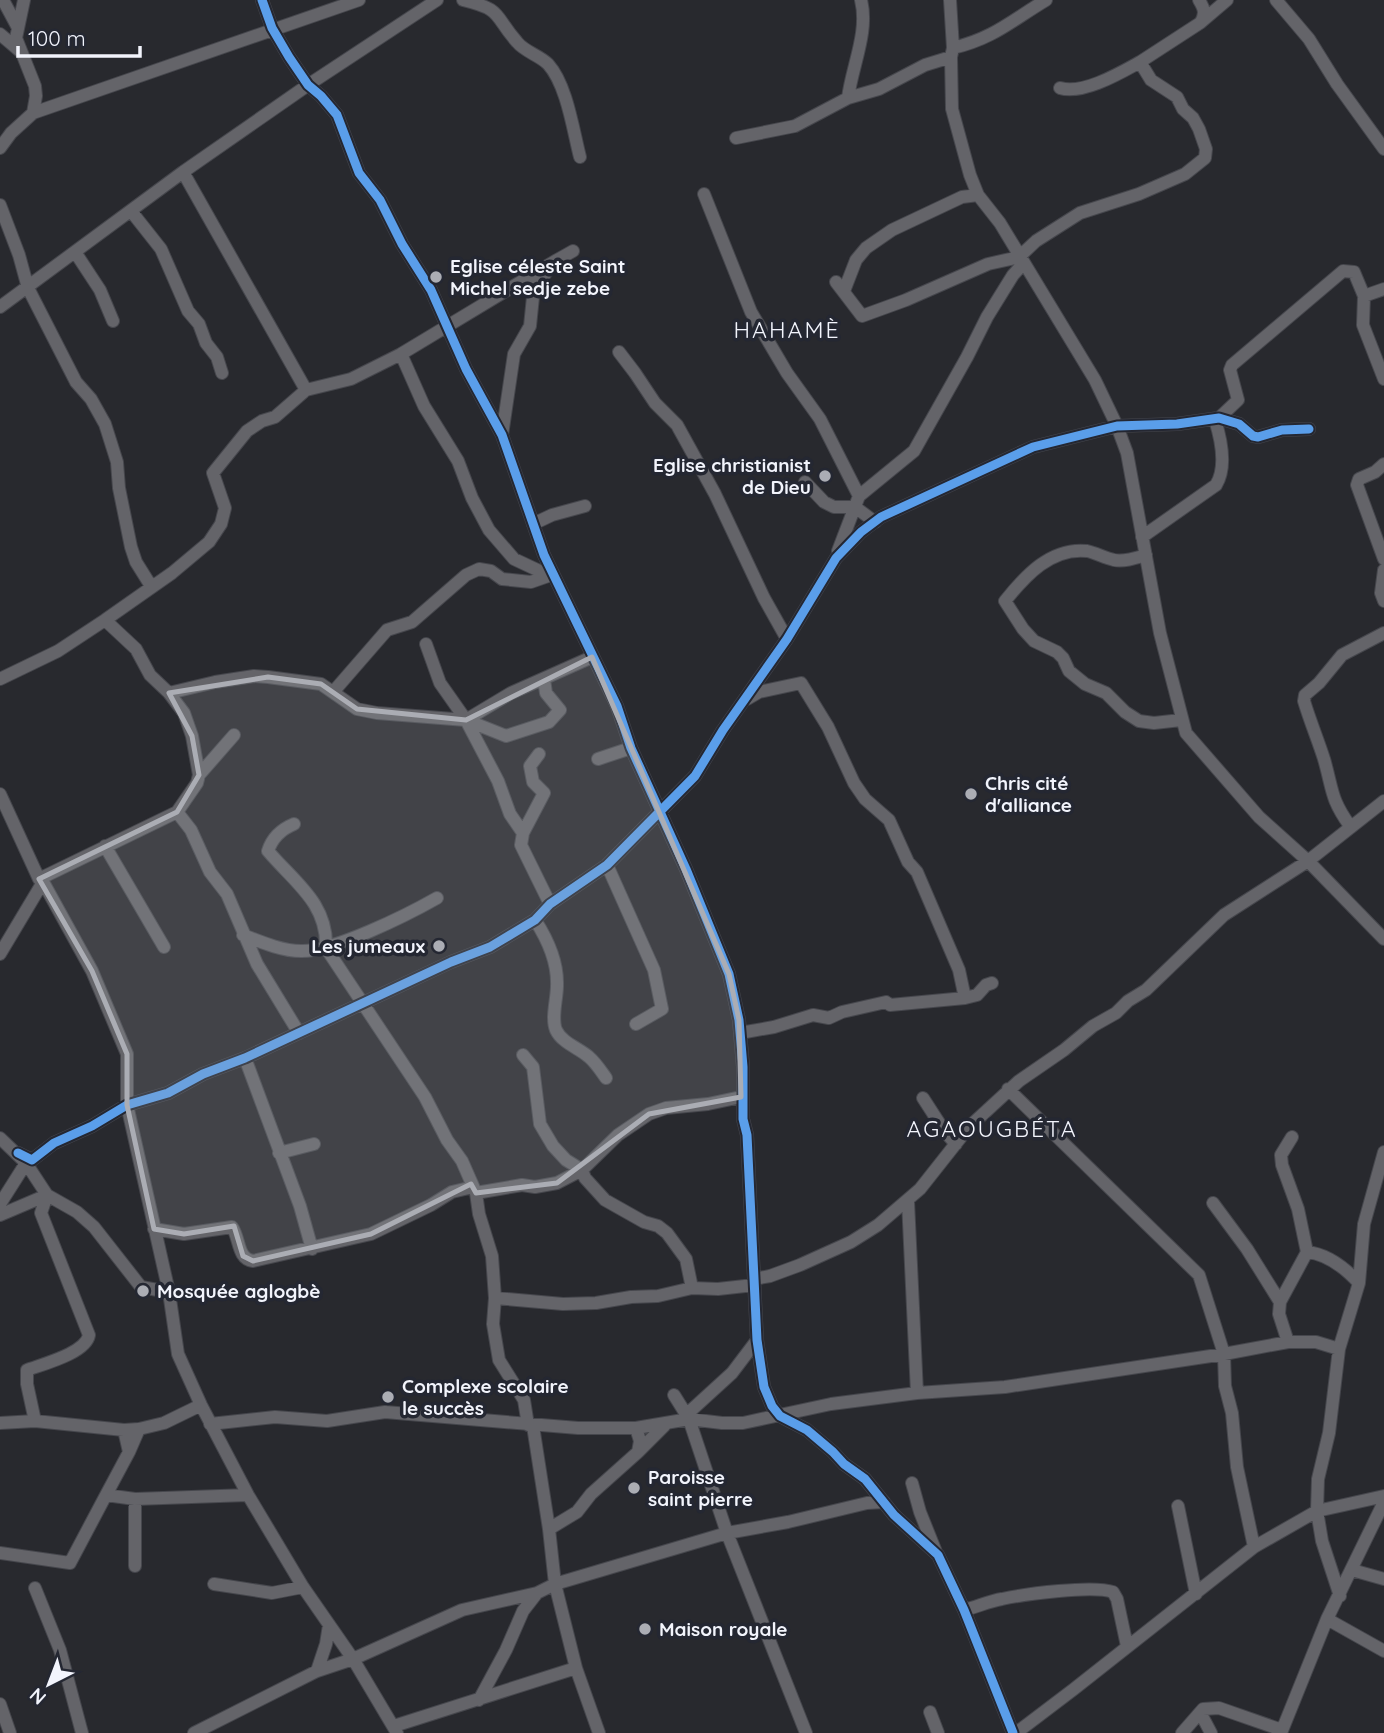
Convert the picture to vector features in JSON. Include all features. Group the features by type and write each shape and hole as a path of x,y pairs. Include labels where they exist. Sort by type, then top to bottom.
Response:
{"street":[{"path":"3,0 18,28"},
{"path":"24,0 16,38 35,86 33,113"},
{"path":"262,0 272,28 307,85 321,96 337,115 359,173 385,209 402,244 431,290 466,369 502,435 551,575 617,706 631,748 729,974 743,1067 741,1097 747,1135 757,1340 764,1387 772,1406 780,1416 818,1439 844,1464 865,1479 894,1515 938,1555"},
{"path":"0,148 11,133 33,113 359,0"},
{"path":"0,307 183,172 307,85 437,0"},
{"path":"463,0 486,5 493,10 516,41 548,65 561,85 580,157"},
{"path":"848,98 861,38 861,0"},
{"path":"950,0 952,109 970,175 978,195 1000,223 1095,380 1117,426 1127,453 1160,633 1186,733 1259,817 1384,939"},
{"path":"736,138 794,126 848,98 878,89 952,52 996,34 1046,0"},
{"path":"1199,0 1204,8 1204,17 1200,23"},
{"path":"1060,88 1067,90 1111,78 1200,23 1227,0"},
{"path":"1276,0 1316,48 1337,84 1384,149"},
{"path":"0,34 21,52"},
{"path":"804,482 824,502 834,507 857,501 914,451 987,317 1021,260 1036,242 1080,214 1139,194 1185,174 1205,158 1206,149 1193,118 1183,109 1177,97 1151,80 1140,62"},
{"path":"183,172 306,390"},
{"path":"704,194 751,312 787,373 820,419 857,501 875,522"},
{"path":"978,195 962,197 892,230 866,248 840,286 862,316 988,264 1021,260"},
{"path":"0,205 28,288 76,382 91,400 105,424 117,463 119,488 131,547 136,562 151,586"},
{"path":"131,211 161,249 188,311 199,324 206,343 217,357 222,373"},
{"path":"0,679 58,651 106,620 195,555 217,533 225,509 213,475 214,470 254,424 275,417 306,390 351,379 401,354 573,251"},
{"path":"75,252 100,290 113,321"},
{"path":"502,435 514,354 530,326 534,287 557,260"},
{"path":"1217,419 1238,400 1231,365 1343,271 1354,272 1364,296 1363,325 1384,379"},
{"path":"1364,296 1384,289"},
{"path":"618,352 655,403 677,425 715,494 764,598 787,639"},
{"path":"401,354 425,406 458,461 472,498 489,530 514,559 551,575"},
{"path":"1142,537 1216,485 1220,478 1222,455 1217,419"},
{"path":"0,1204 25,1159 92,1126 127,1105 168,1093 203,1074 299,1034 451,962 490,947 535,920 550,904 607,865 695,776 723,730 787,639 836,558 846,545 875,522 916,499 1033,447 1117,426 1217,419 1239,424 1258,437 1282,430 1309,429"},
{"path":"1384,464 1375,472 1359,479 1357,485 1384,559"},
{"path":"836,558 857,501"},
{"path":"533,524 552,515 585,506"},
{"path":"1146,555 1115,560 1089,551 1077,551 1059,556 1043,562 1025,576 1006,601 1023,629 1034,641 1058,652 1069,671 1085,684 1106,693 1125,712 1139,721 1154,723 1181,720"},
{"path":"334,691 387,630 408,625 466,575 479,569 491,571 502,579 531,582 551,575"},
{"path":"1384,570 1381,593 1384,601"},
{"path":"0,954 41,880 177,812 197,783 199,775 192,736 184,713 150,674 136,649 106,620"},
{"path":"1350,827 1333,799 1325,763 1304,701 1305,695 1319,684 1342,655 1384,632"},
{"path":"426,644 440,683 466,719 498,781 510,814 523,833"},
{"path":"466,719 511,693 592,657"},
{"path":"169,693 254,676 311,681 334,691 357,709 377,713 466,719 506,736 549,722 560,710 546,693 544,679"},
{"path":"746,700 759,692 801,682 828,727 854,783 865,799 889,820 908,862 917,872 959,970 965,998"},
{"path":"199,775 234,735"},
{"path":"598,759 631,748"},
{"path":"539,754 530,766 533,782 544,793 523,833 521,845 550,904"},
{"path":"0,794 4,814 92,971 127,1054 127,1105 169,1292 178,1354 248,1495 303,1587 353,1659 395,1730 576,1668"},
{"path":"495,1298 563,1304 596,1303 658,1296 692,1288 718,1289 754,1282 851,1242 908,1201 978,1118 1009,1089 1146,990 1224,915 1308,862 1384,801"},
{"path":"177,812 191,830 210,872 227,894 257,964 299,1034"},
{"path":"294,824 274,838 268,851 314,903 324,920 326,948 425,1097 447,1140 462,1161 474,1190 492,1256 495,1298 493,1324 499,1360 524,1399 549,1529 555,1584 576,1668 599,1733"},
{"path":"105,846 164,947"},
{"path":"607,865 654,970 662,1009 636,1024"},
{"path":"243,935 263,943 301,951 326,948 417,910 437,898"},
{"path":"535,920 547,939 555,965 558,983 554,1021 556,1031 565,1041 592,1059 606,1078"},
{"path":"740,1033 774,1027 813,1015 829,1018 842,1012 886,1003 890,1005 965,998 977,995 986,985 992,983"},
{"path":"523,1055 533,1068 540,1124 566,1160 582,1170 585,1178 605,1200 667,1233 686,1259 692,1288"},
{"path":"244,1058 300,1206 312,1249"},
{"path":"1009,1089 1199,1275 1224,1354 1225,1386 1232,1413 1237,1467 1254,1547"},
{"path":"154,1229 184,1234 232,1227 243,1256 253,1261 312,1249 371,1234 452,1192 522,1185 535,1187 557,1183 582,1170 618,1135 649,1114 666,1108 708,1104 741,1097"},
{"path":"923,1098 956,1144"},
{"path":"1288,1342 1279,1314 1280,1302 1307,1252 1298,1209 1282,1165 1281,1155 1292,1137"},
{"path":"0,1138 25,1159 47,1195 77,1212 94,1227 141,1287 169,1292"},
{"path":"279,1153 314,1144"},
{"path":"1339,1596 1320,1528 1317,1511 1318,1479 1329,1433 1339,1349 1359,1283 1364,1224 1384,1152"},
{"path":"0,1215 47,1195"},
{"path":"35,1421 27,1384 27,1370 74,1352 85,1345 89,1335 41,1213 47,1195"},
{"path":"908,1201 917,1393"},
{"path":"1213,1203 1247,1249 1280,1302"},
{"path":"1307,1252 1317,1253 1334,1263 1350,1273 1359,1283"},
{"path":"211,1424 275,1417 327,1421 386,1412 530,1425 636,1428 665,1425 688,1417 732,1373 757,1340"},
{"path":"688,1417 722,1423 743,1423 831,1404 917,1393 1005,1387 1288,1342 1316,1342 1339,1349"},
{"path":"674,1395 688,1417 727,1533 806,1733"},
{"path":"0,1423 35,1421 124,1430 139,1429 164,1423 201,1405"},
{"path":"549,1529 577,1513 591,1494 665,1425"},
{"path":"636,1428 640,1441 638,1452"},
{"path":"0,1553 70,1563 139,1429"},
{"path":"124,1430 128,1452"},
{"path":"912,1483 920,1512 964,1609 1014,1733 1254,1547 1317,1511 1384,1496"},
{"path":"106,1495 135,1499 248,1495"},
{"path":"135,1499 135,1566"},
{"path":"194,1733 317,1671 353,1659 462,1610 537,1593 555,1584 727,1533 867,1503 884,1502"},
{"path":"1182,1733 1203,1709 1219,1708 1282,1732 1327,1619 1384,1502"},
{"path":"1178,1506 1196,1594"},
{"path":"1297,1522 1320,1528"},
{"path":"1352,1570 1384,1579"},
{"path":"214,1584 272,1593 303,1587"},
{"path":"34,1588 60,1650 82,1733"},
{"path":"964,1609 1000,1599 1081,1589 1106,1589 1113,1591 1117,1599 1127,1646"},
{"path":"479,1700 523,1611 537,1593"},
{"path":"1327,1619 1384,1651"},
{"path":"317,1671 329,1625"},
{"path":"0,1704 10,1733"},
{"path":"930,1712 938,1733"},
{"path":"1200,1713 1211,1733"}],"highlighted area":[{"path":"592,657 729,974 739,1020 741,1097 649,1114 557,1183 476,1193 471,1184 371,1234 253,1261 243,1256 234,1226 184,1234 154,1229 127,1105 127,1054 92,971 39,879 177,812 199,775 192,736 169,693 268,677 321,684 357,709 466,720"}],"cycle path":[{"path":"262,0 272,28 289,57 308,85 337,115 359,173 380,200 402,244 431,290 466,369 502,435 544,555 617,706 631,748 686,869 729,974 739,1020 743,1067 743,1119 747,1135 757,1340 764,1387 772,1406 780,1416 807,1430 865,1479 894,1515 938,1555 964,1610 1013,1733"},
{"path":"18,1153 32,1160 54,1143 92,1126 127,1105 168,1093 203,1074 245,1058 451,962 490,947 535,920 550,904 607,865 695,776 723,730 787,639 836,558 861,532 881,517 1033,447 1117,426 1177,424 1219,418 1239,424 1258,437 1282,430 1309,429"}],"place":[{"name":"Eglise céleste Saint Michel sedje zebe","path":"436,277"},
{"name":"Eglise christianist de Dieu","path":"825,476"},
{"name":"Chris cité d'alliance","path":"971,794"},
{"name":"Les jumeaux","path":"439,946"},
{"name":"Mosquée aglogbè","path":"143,1291"},
{"name":"Complexe scolaire le succès","path":"388,1397"},
{"name":"Paroisse saint pierre","path":"634,1488"},
{"name":"Maison royale","path":"645,1629"}],"district":[{"name":"HAHAMÈ","path":"787,330"},
{"name":"AGAOUGBÉTA","path":"992,1129"}]}
